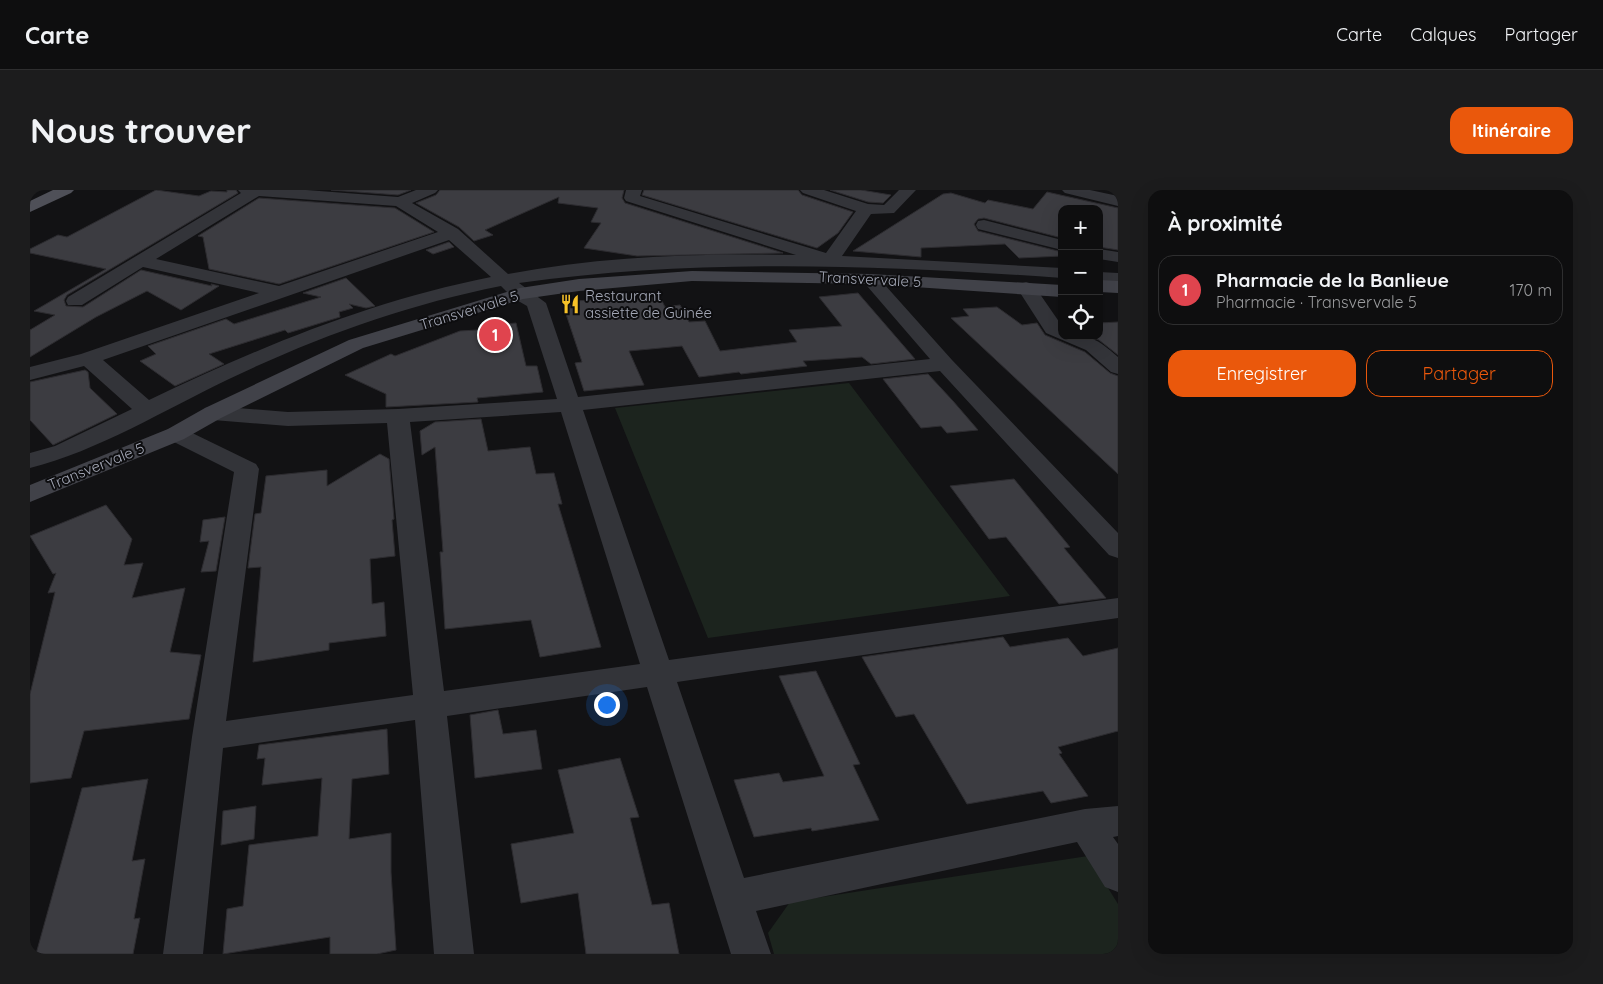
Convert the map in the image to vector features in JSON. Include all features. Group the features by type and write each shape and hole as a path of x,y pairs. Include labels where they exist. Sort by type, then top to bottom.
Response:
{"main road":[{"path":"30,207 66,190"},
{"name":"Transvervale 5","path":"30,477 74,461 166,421 312,348 392,318 512,286 562,278 676,267 794,267 1058,283"},
{"name":"Transvervale 5","path":"30,494 176,434 213,413 356,344 512,286 579,285 692,276 870,279 1058,291"},
{"path":"1103,286 1118,287"},
{"path":"1103,294 1118,295"}],"street":[{"path":"75,301 251,190 400,202 452,233 512,286 536,303 750,954"},
{"path":"400,202 430,190"},
{"path":"634,190 632,198 830,260 866,209"},
{"path":"808,190 866,209 888,210 908,190"},
{"path":"1070,190 1118,200"},
{"path":"984,225 1058,243"},
{"path":"30,374 88,358 452,233"},
{"path":"1103,255 1118,257"},
{"name":"Transvervale 5","path":"30,461 63,451 305,337 392,307 627,263 721,259 830,260 1058,273"},
{"path":"140,261 280,292"},
{"path":"1103,277 1118,278"},
{"path":"870,279 945,364 1118,549"},
{"path":"1026,288 1054,329 1058,331"},
{"path":"1079,340 1093,346 1118,368"},
{"path":"88,358 148,411"},
{"path":"213,413 288,419 398,416 570,405 945,364"},
{"path":"398,416 430,706 454,954"},
{"path":"176,434 248,469 208,737 183,954"},
{"path":"208,737 1118,608"},
{"path":"732,898 1102,823 1118,875"}],"shaded area":[{"path":"849,383 1010,596 708,638 615,408"},
{"path":"1088,856 1118,904 1118,954 774,954 768,933 790,902"}],"building":[{"path":"156,190 199,196 211,191 227,192 227,190 236,190 238,193 67,295 64,300 66,306 83,307 141,270 219,286 181,310 147,291 96,317 30,357 30,330 55,315 34,311 106,269 30,253 30,249 58,235 67,237"},
{"path":"331,190 411,190 398,195"},
{"path":"440,190 624,190 622,198 625,203 783,253 637,256 584,248 601,223 591,222 598,208 558,203 559,197 485,230 493,235 474,241 459,227 416,203 436,195"},
{"path":"644,190 798,190 802,195 853,212 838,233 817,248 642,195"},
{"path":"830,190 861,190 891,195 883,203 868,202"},
{"path":"1047,192 1118,208 1118,250 1103,248 1103,205 1058,205 1058,237 984,218 978,219 974,224 978,231 1058,251 1058,256 1019,258 1005,244 921,248 921,257 853,251 943,194 951,193 985,203 988,200 1033,209"},
{"path":"259,198 395,208 434,232 279,284 209,269 203,237 198,236"},
{"path":"449,242 454,247 433,254 426,250"},
{"path":"346,278 375,306 366,308 349,304 353,308 339,312 340,317 288,333 285,330 209,354 224,364 175,386 140,361 156,354 148,346 226,319 234,324 321,297 303,293"},
{"path":"858,293 915,359 871,364 862,357 803,361 807,366 699,377 682,346 629,351 644,385 584,391 575,363 582,362 562,302 617,298 615,301 660,297 665,307 680,305 689,322 705,321 720,351 797,342 789,330 842,326 819,297"},
{"path":"997,307 1022,325 1037,323 1045,335 1085,352 1110,373 1118,376 1118,474 951,318 969,316 963,309"},
{"path":"1118,322 1118,355 1099,340 1103,340 1103,323"},
{"path":"516,323 526,366 537,366 543,392 477,398 478,402 386,407 386,394 345,375 391,354 395,356 460,331 494,329 493,325"},
{"path":"85,370 88,372 90,388 117,414 53,445 30,420 30,382"},
{"path":"928,374 978,430 947,433 941,426 921,428 883,379"},
{"path":"481,419 488,451 530,447 536,474 554,473 562,504 558,504 601,647 540,657 531,620 445,629 440,552 443,552 435,447 422,455 420,431 435,422"},
{"path":"380,454 389,459 395,556 370,559 372,604 384,602 386,636 329,643 329,650 253,662 261,567 248,568 255,514 261,513 266,476 327,470 327,486"},
{"path":"1014,479 1070,547 1064,548 1106,598 1059,604 1006,537 989,539 950,486"},
{"path":"106,505 132,539 124,565 143,563 132,598 185,588 170,652 201,655 189,719 84,731 71,778 30,783 30,694 55,592 48,593 56,573 53,574 30,536"},
{"path":"225,517 216,571 201,572 209,541 200,542 203,520"},
{"path":"1003,637 1010,647 1068,638 1083,656 1118,648 1118,731 1058,747 1062,753 1059,754 1088,796 1051,803 1043,791 967,804 914,714 896,717 862,657"},
{"path":"816,671 860,764 853,765 879,820 812,831 811,828 754,837 734,780 779,773 783,782 824,776 779,676"},
{"path":"498,710 503,734 536,730 542,769 475,778 470,715"},
{"path":"387,729 389,774 352,779 349,839 391,833 391,872 396,950 377,954 330,954 330,937 223,954 227,909 243,906 249,845 318,836 322,778 262,785 265,758 257,759 259,745"},
{"path":"620,758 639,817 630,818 652,905 669,903 679,954 586,954 578,893 521,903 511,844 574,833 558,770"},
{"path":"148,779 132,861 145,859 134,919 140,918 133,954 36,954 82,788"},
{"path":"256,806 254,839 221,845 223,811"}],"place":[{"name":"Restaurant assiette de Guinée","path":"570,304"},
{"name":"Pharmacie de la Banlieue","path":"495,335"}]}
